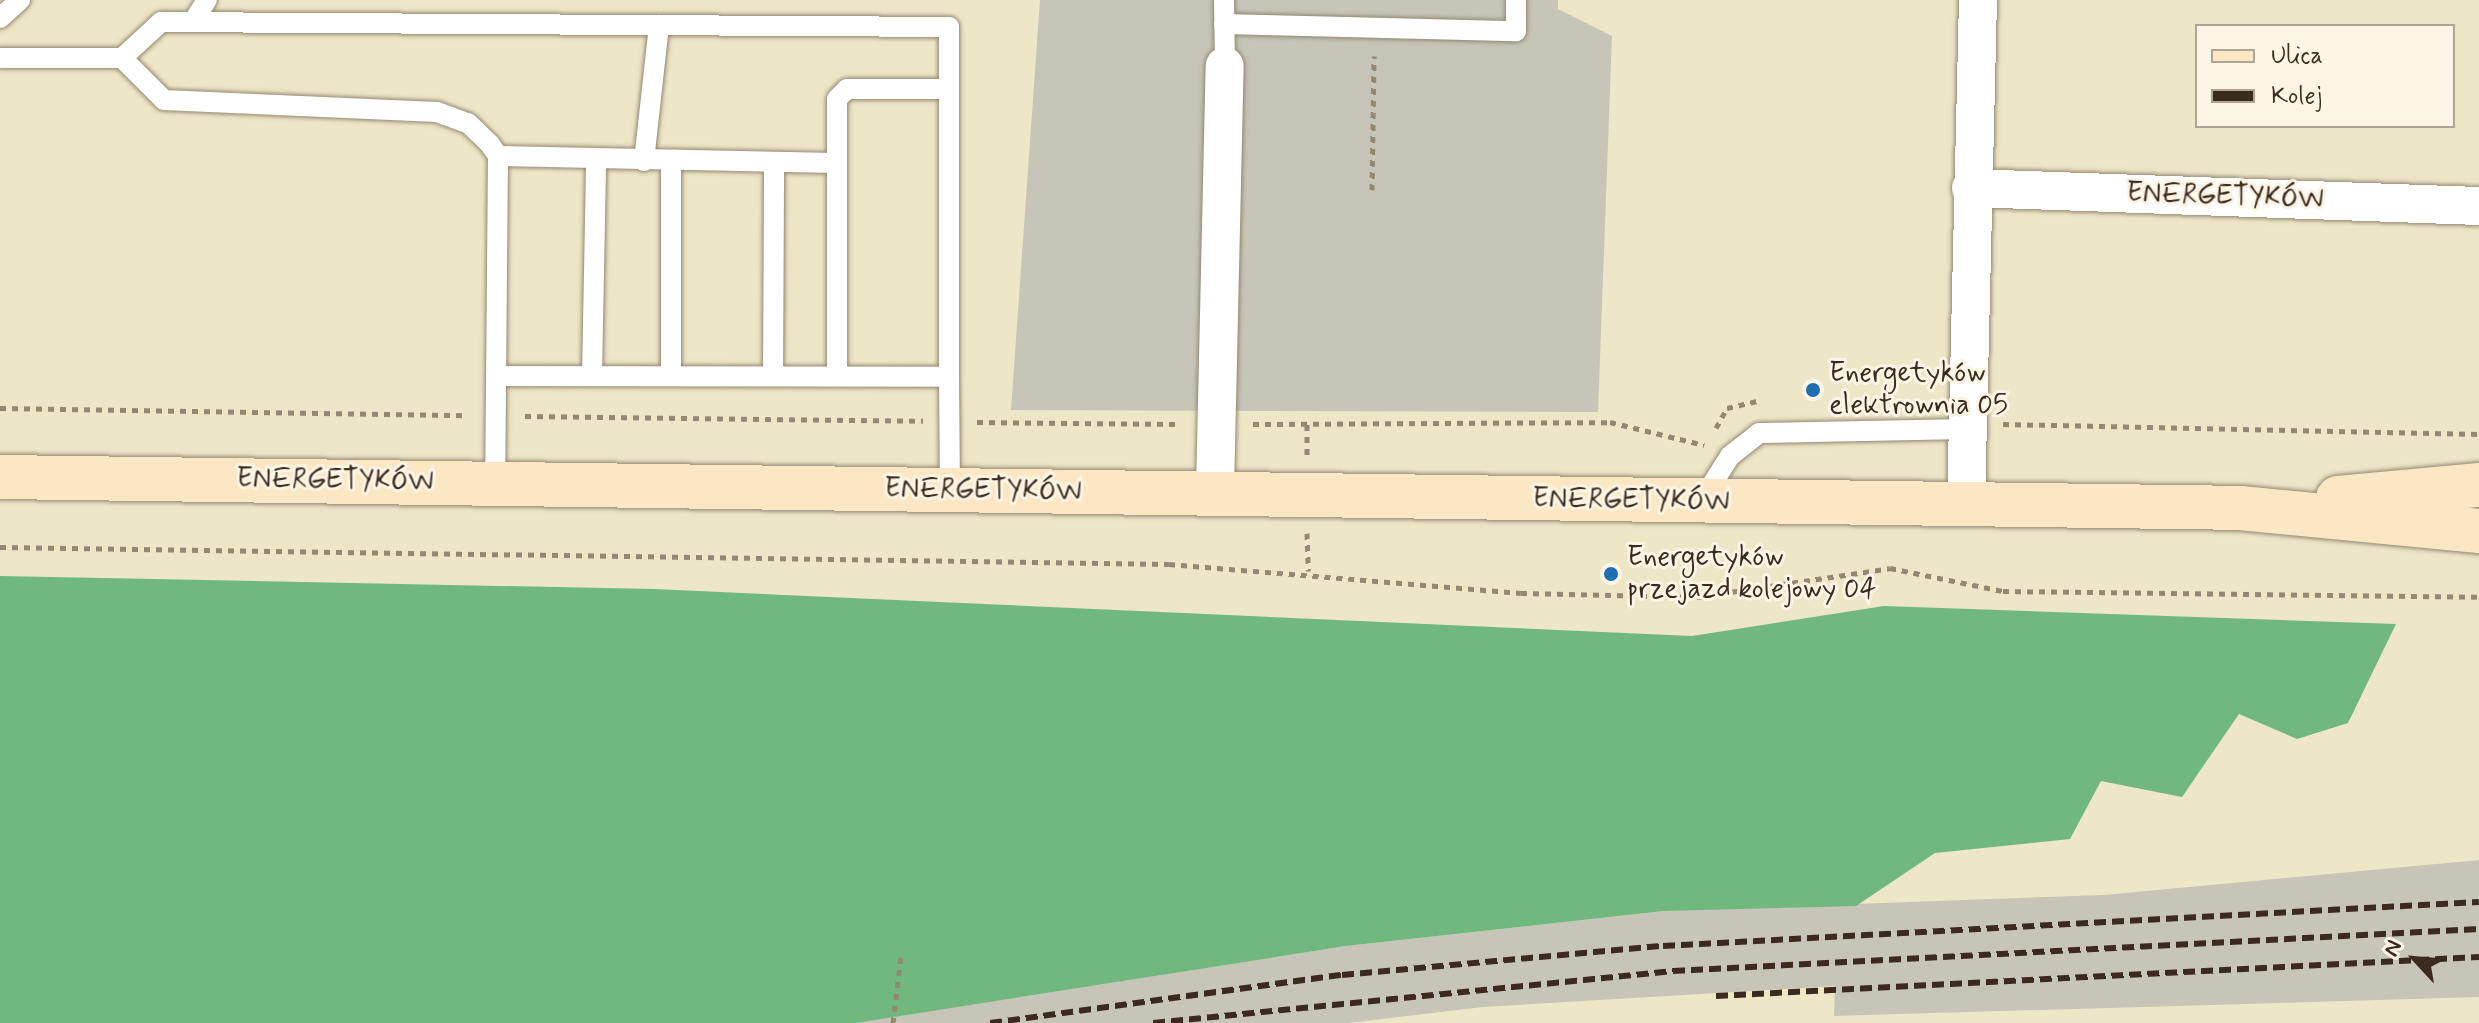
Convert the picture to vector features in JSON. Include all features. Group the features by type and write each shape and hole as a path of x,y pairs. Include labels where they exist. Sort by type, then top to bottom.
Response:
{"main road":[{"name":"ENERGETYKÓW","path":"0,477 1215,491 1700,502 2240,508 2479,531"},
{"name":"ENERGETYKÓW","path":"2240,508 2479,485"}],"street":[{"path":"1966,505 1971,188 1978,0"},
{"path":"1215,491 1225,66"},
{"name":"ENERGETYKÓW","path":"1971,188 2479,206"}],"lane":[{"path":"0,18 20,0"},
{"path":"193,22 207,0"},
{"path":"1224,0 1225,66"},
{"path":"1224,24 1422,28 1475,36 1516,31 1516,0"},
{"path":"0,58 122,58 161,22 949,27 950,490"},
{"path":"644,161 659,25"},
{"path":"122,58 164,100 437,112 468,123 498,156 495,484"},
{"path":"837,376 837,99 847,89 949,89"},
{"path":"498,156 837,163"},
{"path":"592,376 596,160"},
{"path":"671,160 671,376"},
{"path":"773,376 774,162"},
{"path":"496,376 949,377"},
{"path":"1700,502 1742,443 1768,431 1807,428 1969,429"}],"path":[{"path":"1359,50 1374,50 1372,190"},
{"path":"0,408 949,422 1610,422 1702,446 1727,408 1773,402"},
{"path":"1969,429 2479,434"},
{"path":"0,547 1169,564 1521,593 1697,597 1890,568 2003,591 2479,597"},
{"path":"893,1023 901,957"}],"shaded area":[{"path":"1040,0 1558,0 1558,9 1612,36 1598,412 1011,410"},
{"path":"2479,860 2479,997 1834,1016 1835,986 1483,1007 1348,1023 854,1023 1346,946 1664,911 2104,895"}],"green space":[{"path":"0,576 654,589 1692,636 1884,606 2396,624 2348,723 2297,739 2239,714 2182,797 2101,781 2070,839 1935,853 1856,906 1664,911 1346,946 856,1023 0,1023"}],"railway":[{"path":"990,1023 1342,975 1663,946 2479,902"},
{"path":"1153,1023 1673,971 2479,929"},
{"path":"1716,996 2479,957"}],"place":[{"name":"Energetyków elektrownia 05","path":"1813,390"},
{"name":"Energetyków przejazd kolejowy 04","path":"1611,574"}]}
